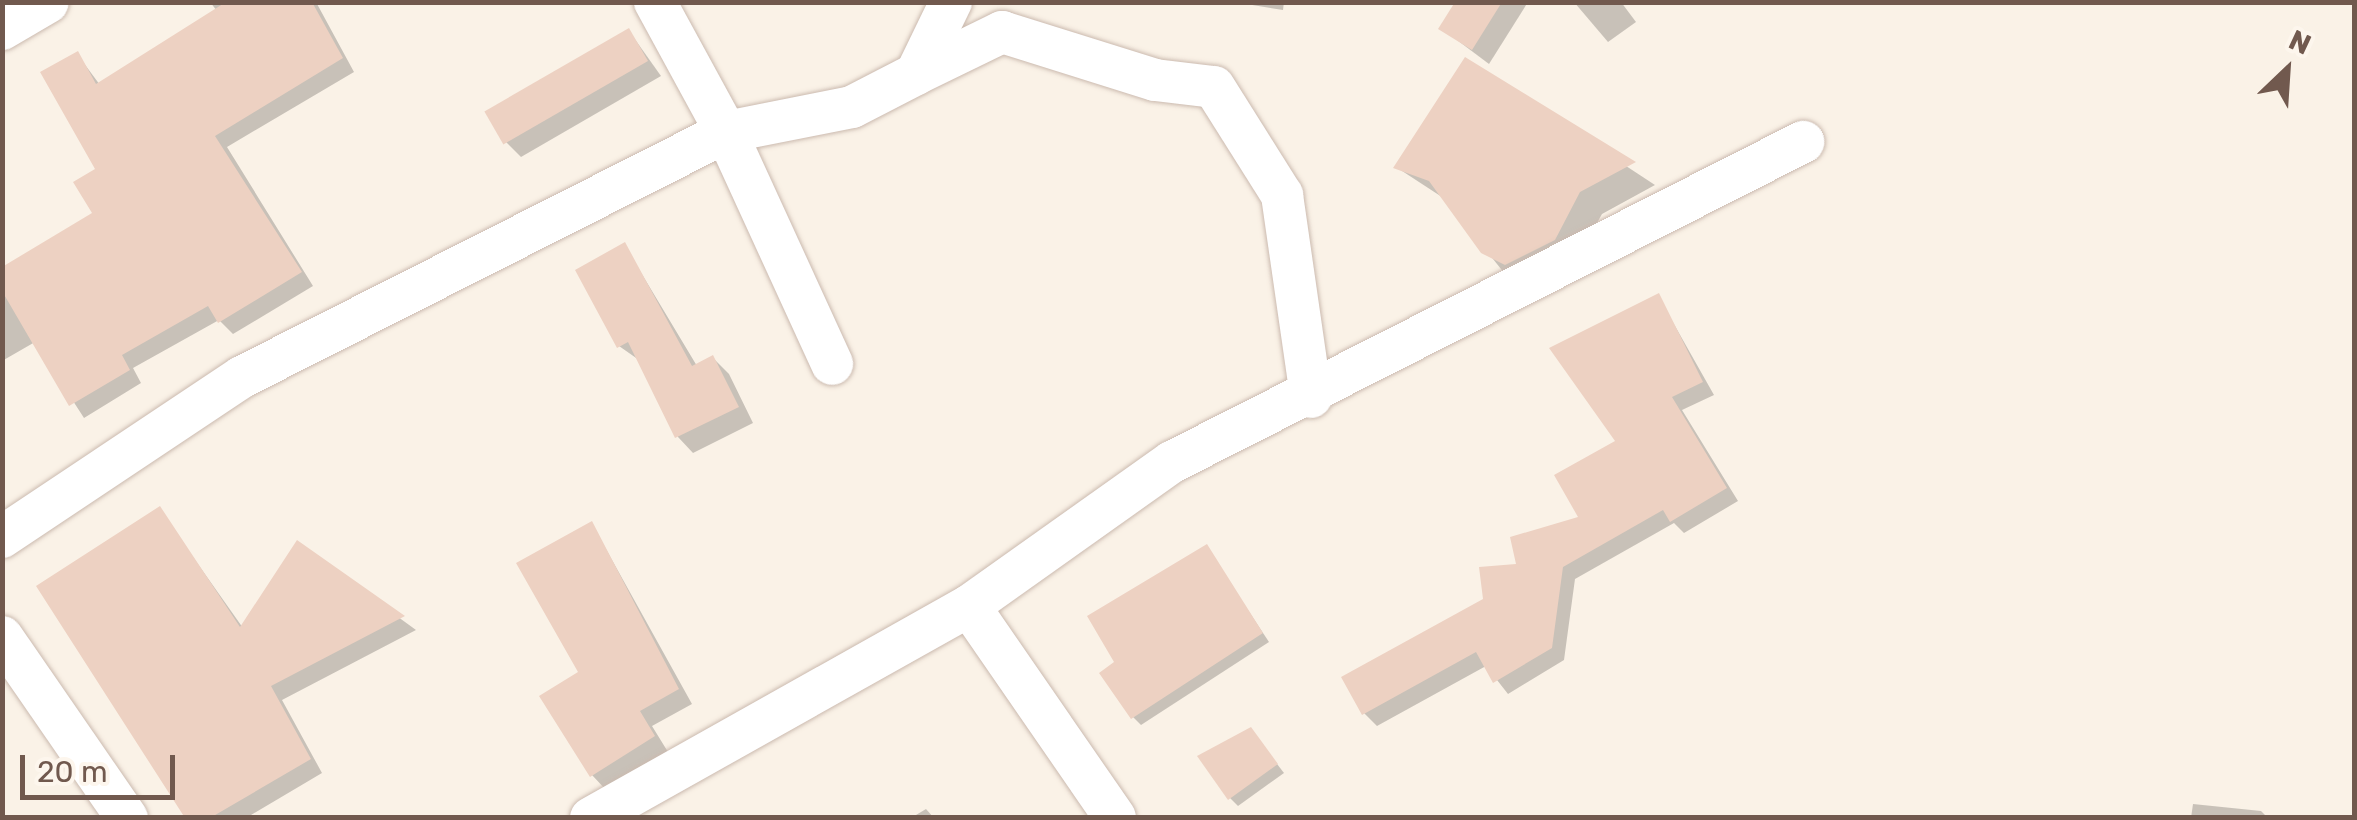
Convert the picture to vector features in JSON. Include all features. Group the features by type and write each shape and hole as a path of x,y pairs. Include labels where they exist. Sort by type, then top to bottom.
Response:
{"street":[{"path":"2,28 48,2"},
{"path":"655,2 726,132 832,364"},
{"path":"916,74 951,2"},
{"path":"2,537 242,377 726,132 852,107 1002,32 1155,80 1214,86 1282,195 1311,397"},
{"path":"591,818 969,606 1172,462 1311,397 1803,142"},
{"path":"969,606 1115,818"},
{"path":"2,637 126,818"}],"building":[{"path":"226,2 312,2 343,58 215,136 302,272 218,323 208,306 122,355 130,370 69,406 2,291 2,267 92,213 73,182 95,169 40,72 78,51 96,84"},
{"path":"1455,2 1502,2 1472,50 1438,29"},
{"path":"629,28 648,61 503,144 484,112"},
{"path":"1465,57 1636,162 1580,192 1555,240 1505,265 1481,253 1429,181 1393,168"},
{"path":"625,242 692,366 713,355 739,407 675,438 628,342 617,348 575,270"},
{"path":"1659,293 1703,382 1672,397 1727,488 1670,522 1663,510 1563,567 1552,648 1493,683 1476,652 1362,715 1341,677 1483,599 1479,567 1516,564 1510,537 1578,517 1554,475 1615,441 1549,348"},
{"path":"160,506 240,627 297,540 405,616 271,686 311,759 210,818 185,818 36,586"},
{"path":"592,521 679,689 640,711 655,736 590,777 539,696 578,672 516,563"},
{"path":"1207,544 1263,633 1131,719 1099,673 1114,662 1087,616"},
{"path":"1251,727 1278,764 1228,800 1197,756"}]}
